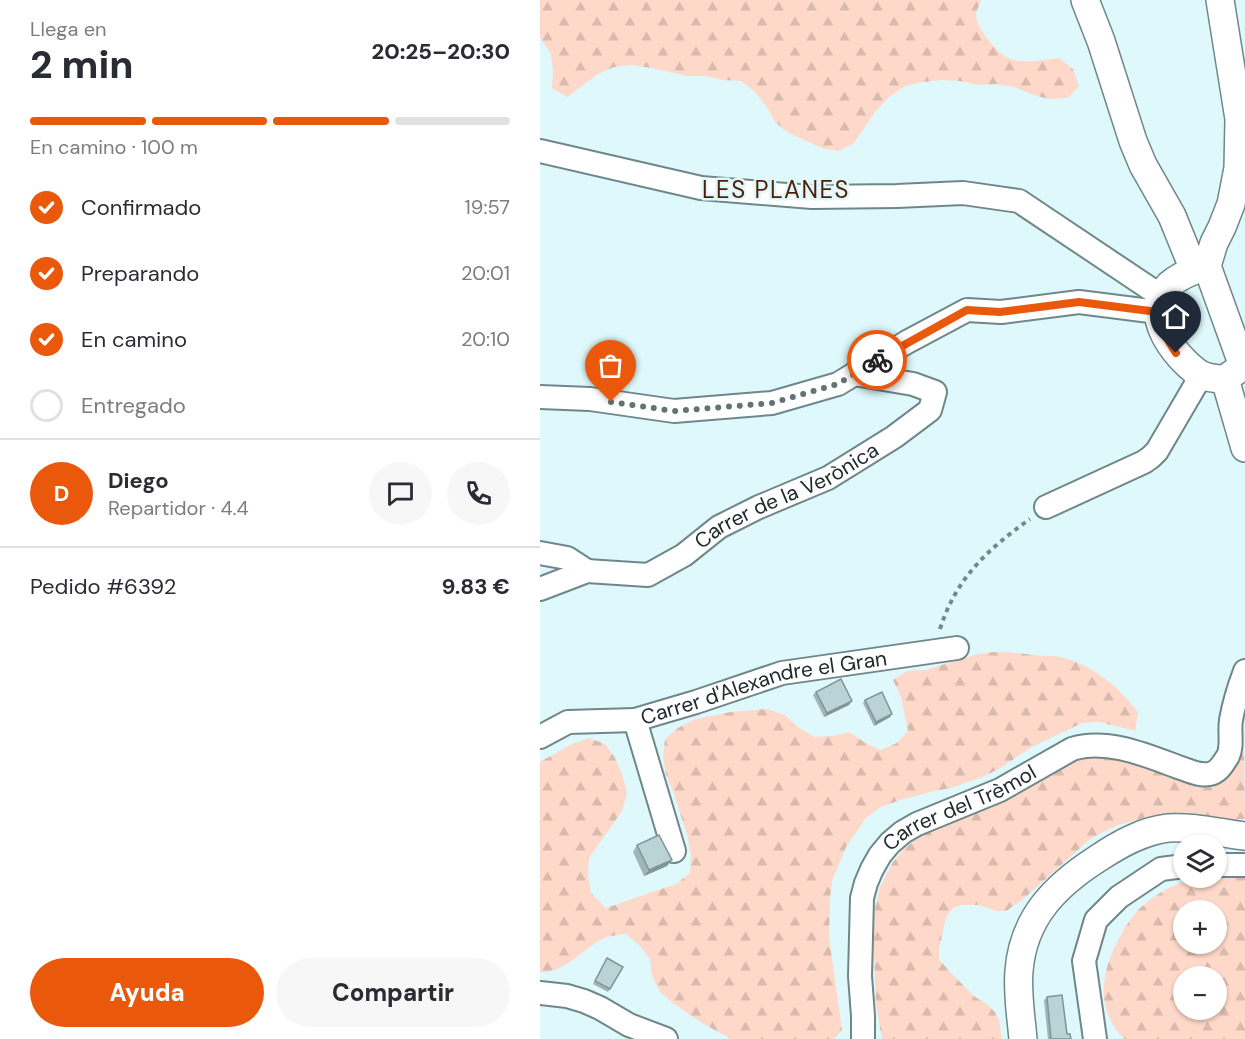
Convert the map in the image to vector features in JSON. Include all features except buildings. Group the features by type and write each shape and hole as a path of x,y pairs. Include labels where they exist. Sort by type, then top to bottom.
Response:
{"street":[{"path":"1085,0 1101,41 1133,141 1143,165 1200,268 1238,371 1244,440"},
{"path":"1220,0 1239,119 1238,168 1231,204 1222,227 1200,268 1169,285 1160,304 1161,326 1176,353 1199,374 1210,378 1238,371"},
{"path":"540,151 701,188 812,197 963,193 1019,201 1160,304"},
{"path":"540,397 590,399 674,411 772,403 838,384 907,342 967,310 1000,312 1079,302 1160,304"},
{"name":"Carrer de la Verònica","path":"540,589 587,571 648,575 684,555 719,527 759,507 828,478 894,437 930,411 935,392 913,384 854,374"},
{"path":"1046,507 1151,458 1195,386 1199,374"},
{"path":"540,553 567,558 587,571"},
{"name":"Carrer d'Alexandre el Gran","path":"674,851 635,720 782,673 947,649"},
{"name":"Carrer del Trèmol","path":"863,1039 860,976 862,898 872,868 890,843 917,824 1000,790 1072,748 1082,745 1108,745 1120,748 1162,760 1201,775 1219,770 1230,753 1231,722 1236,696 1245,671"},
{"path":"540,738 568,722 635,720"},
{"path":"1023,1039 1019,973 1025,938 1039,911 1059,888 1106,853 1156,830 1189,828 1245,836"},
{"path":"1227,865 1245,865"},
{"path":"1095,1039 1084,961 1096,920 1119,897 1161,869 1173,867"},
{"path":"540,993 567,996 584,1001 629,1025 666,1039"}],"path":[{"path":"947,649 941,627 952,599 968,573 1001,539 1046,507"}],"green space":[{"path":"540,0 981,0 976,13 979,25 998,50 1008,58 1020,61 1059,58 1073,69 1079,86 1068,98 1048,99 1014,87 995,84 978,85 941,80 905,86 889,97 875,112 854,143 839,151 822,148 789,133 775,122 755,92 741,81 687,76 631,65 614,67 598,74 567,97 552,88 551,54 540,37"},
{"path":"994,652 1059,657 1089,668 1115,687 1138,712 1135,731 1099,722 1082,723 1030,748 985,776 951,788 900,800 881,807 866,818 846,847 832,881 829,937 842,1030 834,1039 731,1039 702,1023 660,992 652,976 650,959 626,934 607,937 567,964 550,971 540,972 540,762 572,744 589,738 605,744 615,758 627,793 622,811 589,858 588,876 591,893 606,908 676,884 690,873 691,856 688,838 666,775 663,757 665,739 678,728 695,719 731,712 767,709 785,715 814,737 849,732 880,750 897,743 908,731 901,697 893,680 907,671 926,670 978,654"},
{"path":"1244,750 1245,819 1226,819 1198,814 1142,819 1118,825 1089,840 1021,901 1006,911 997,911 979,905 962,905 953,908 946,917 939,959 975,997 994,1011 999,1020 1002,1039 882,1039 876,1003 874,913 880,887 893,862 905,848 929,829 1088,754 1114,754 1183,778"},
{"path":"1245,871 1245,1039 1124,1039 1114,1027 1104,1001 1106,973 1110,960 1129,921 1138,910 1173,886 1173,888 1227,888 1227,872"}],"way so far":[{"path":"611,402 674,411 772,403 838,384 877,360"}],"district":[{"name":"LES PLANES","path":"776,190"}],"route":[{"path":"877,360 967,310 1000,312 1079,302 1158,312 1161,326 1176,353"}]}
